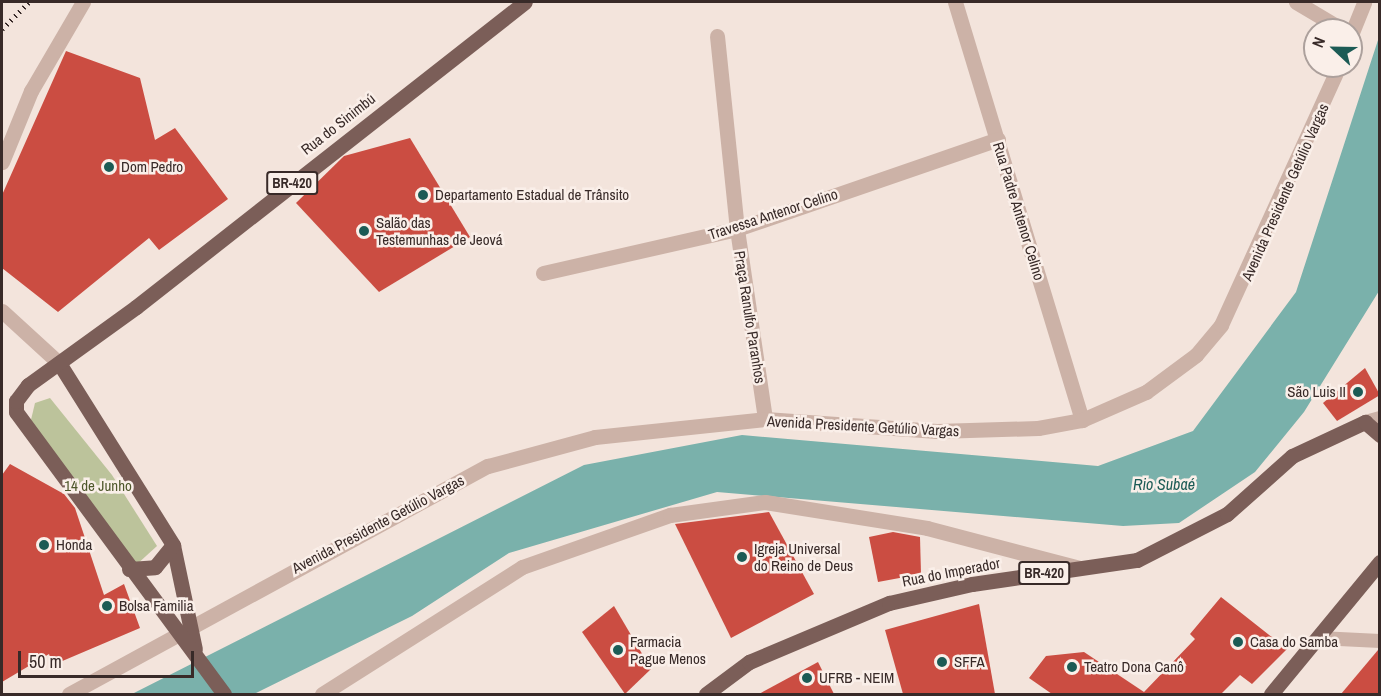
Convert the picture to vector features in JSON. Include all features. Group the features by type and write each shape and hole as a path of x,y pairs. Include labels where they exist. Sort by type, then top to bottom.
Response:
{"main road":[{"name":"Rua do Sinimbú","path":"59,363 525,2"},
{"name":"BR-420","path":"198,652 194,626 173,545 59,363 20,393 16,412 129,569 198,652 224,694"},
{"name":"BR-420","path":"1372,420 1380,435"},
{"name":"Rua do Imperador","path":"706,694 749,662 889,603 1079,568 1137,560 1202,531 1292,456 1372,420"},
{"path":"129,569 155,567 173,545"},
{"path":"1271,694 1380,562"}],"street":[{"path":"2,162 31,91 83,2"},
{"name":"Rua Padre Antenor Celino","path":"955,2 1082,420"},
{"path":"1296,2 1323,18"},
{"path":"1358,18 1365,2"},
{"name":"Praça Ranulfo Paranhos","path":"717,36 736,229 765,419"},
{"name":"Avenida Presidente Getúlio Vargas","path":"69,694 488,466 595,437 765,419 986,432 1082,420 1172,375 1221,325 1334,78"},
{"name":"Travessa Antenor Celino","path":"543,273 736,229 998,139"},
{"path":"2,311 59,363"},
{"path":"322,694 522,567 670,515 765,502 927,528 1079,568"}],"lane":[{"path":"1319,638 1380,641"}],"green space":[{"name":"14 de Junho","path":"50,398 112,475 157,546 135,566 30,424 35,403"}],"water":[{"name":"Rio Subaé","path":"1379,37 1379,291 1304,412 1255,472 1179,523 1123,526 717,492 509,553 412,616 254,694 132,694 584,465 742,435 1098,466 1193,431 1296,292"}],"building":[{"name":"Dom Pedro","path":"66,51 140,78 155,140 175,128 228,199 159,250 149,238 58,312 2,268 2,195"},
{"path":"410,138 470,237 379,292 296,203 344,156"},
{"name":"São Luis II","path":"1365,368 1380,395 1337,421 1323,403"},
{"path":"10,464 64,494 75,508 104,595 124,584 140,628 53,665 49,654 2,682 2,475"},
{"name":"Igreja Universal do Reino de Deus","path":"769,512 814,594 731,638 675,524"},
{"path":"893,532 920,537 921,574 878,582 869,537"},
{"path":"1221,597 1287,649 1252,684 1240,675 1221,694 1052,694 1029,678 1046,656 1084,652 1144,692 1195,639 1190,634"},
{"name":"SFFA","path":"979,604 995,694 903,694 885,630"},
{"name":"Farmacia Pague Menos","path":"614,606 651,669 625,694 582,632"},
{"path":"1378,650 1380,694 1341,694"},
{"name":"UFRB - NEIM","path":"818,662 834,694 759,694"}],"railway":[{"path":"2,29 29,2"}],"place":[{"name":"Dom Pedro","path":"109,167"},
{"name":"Departamento Estadual de Trânsito","path":"423,195"},
{"name":"Salão das Testemunhas de Jeová","path":"364,231"},
{"name":"São Luis II","path":"1358,392"},
{"name":"Honda","path":"44,545"},
{"name":"Igreja Universal do Reino de Deus","path":"742,557"},
{"name":"Bolsa Familia","path":"107,606"},
{"name":"Casa do Samba","path":"1238,642"},
{"name":"Farmacia Pague Menos","path":"618,650"},
{"name":"SFFA","path":"942,662"},
{"name":"Teatro Dona Canô","path":"1072,667"},
{"name":"UFRB - NEIM","path":"807,678"}]}
